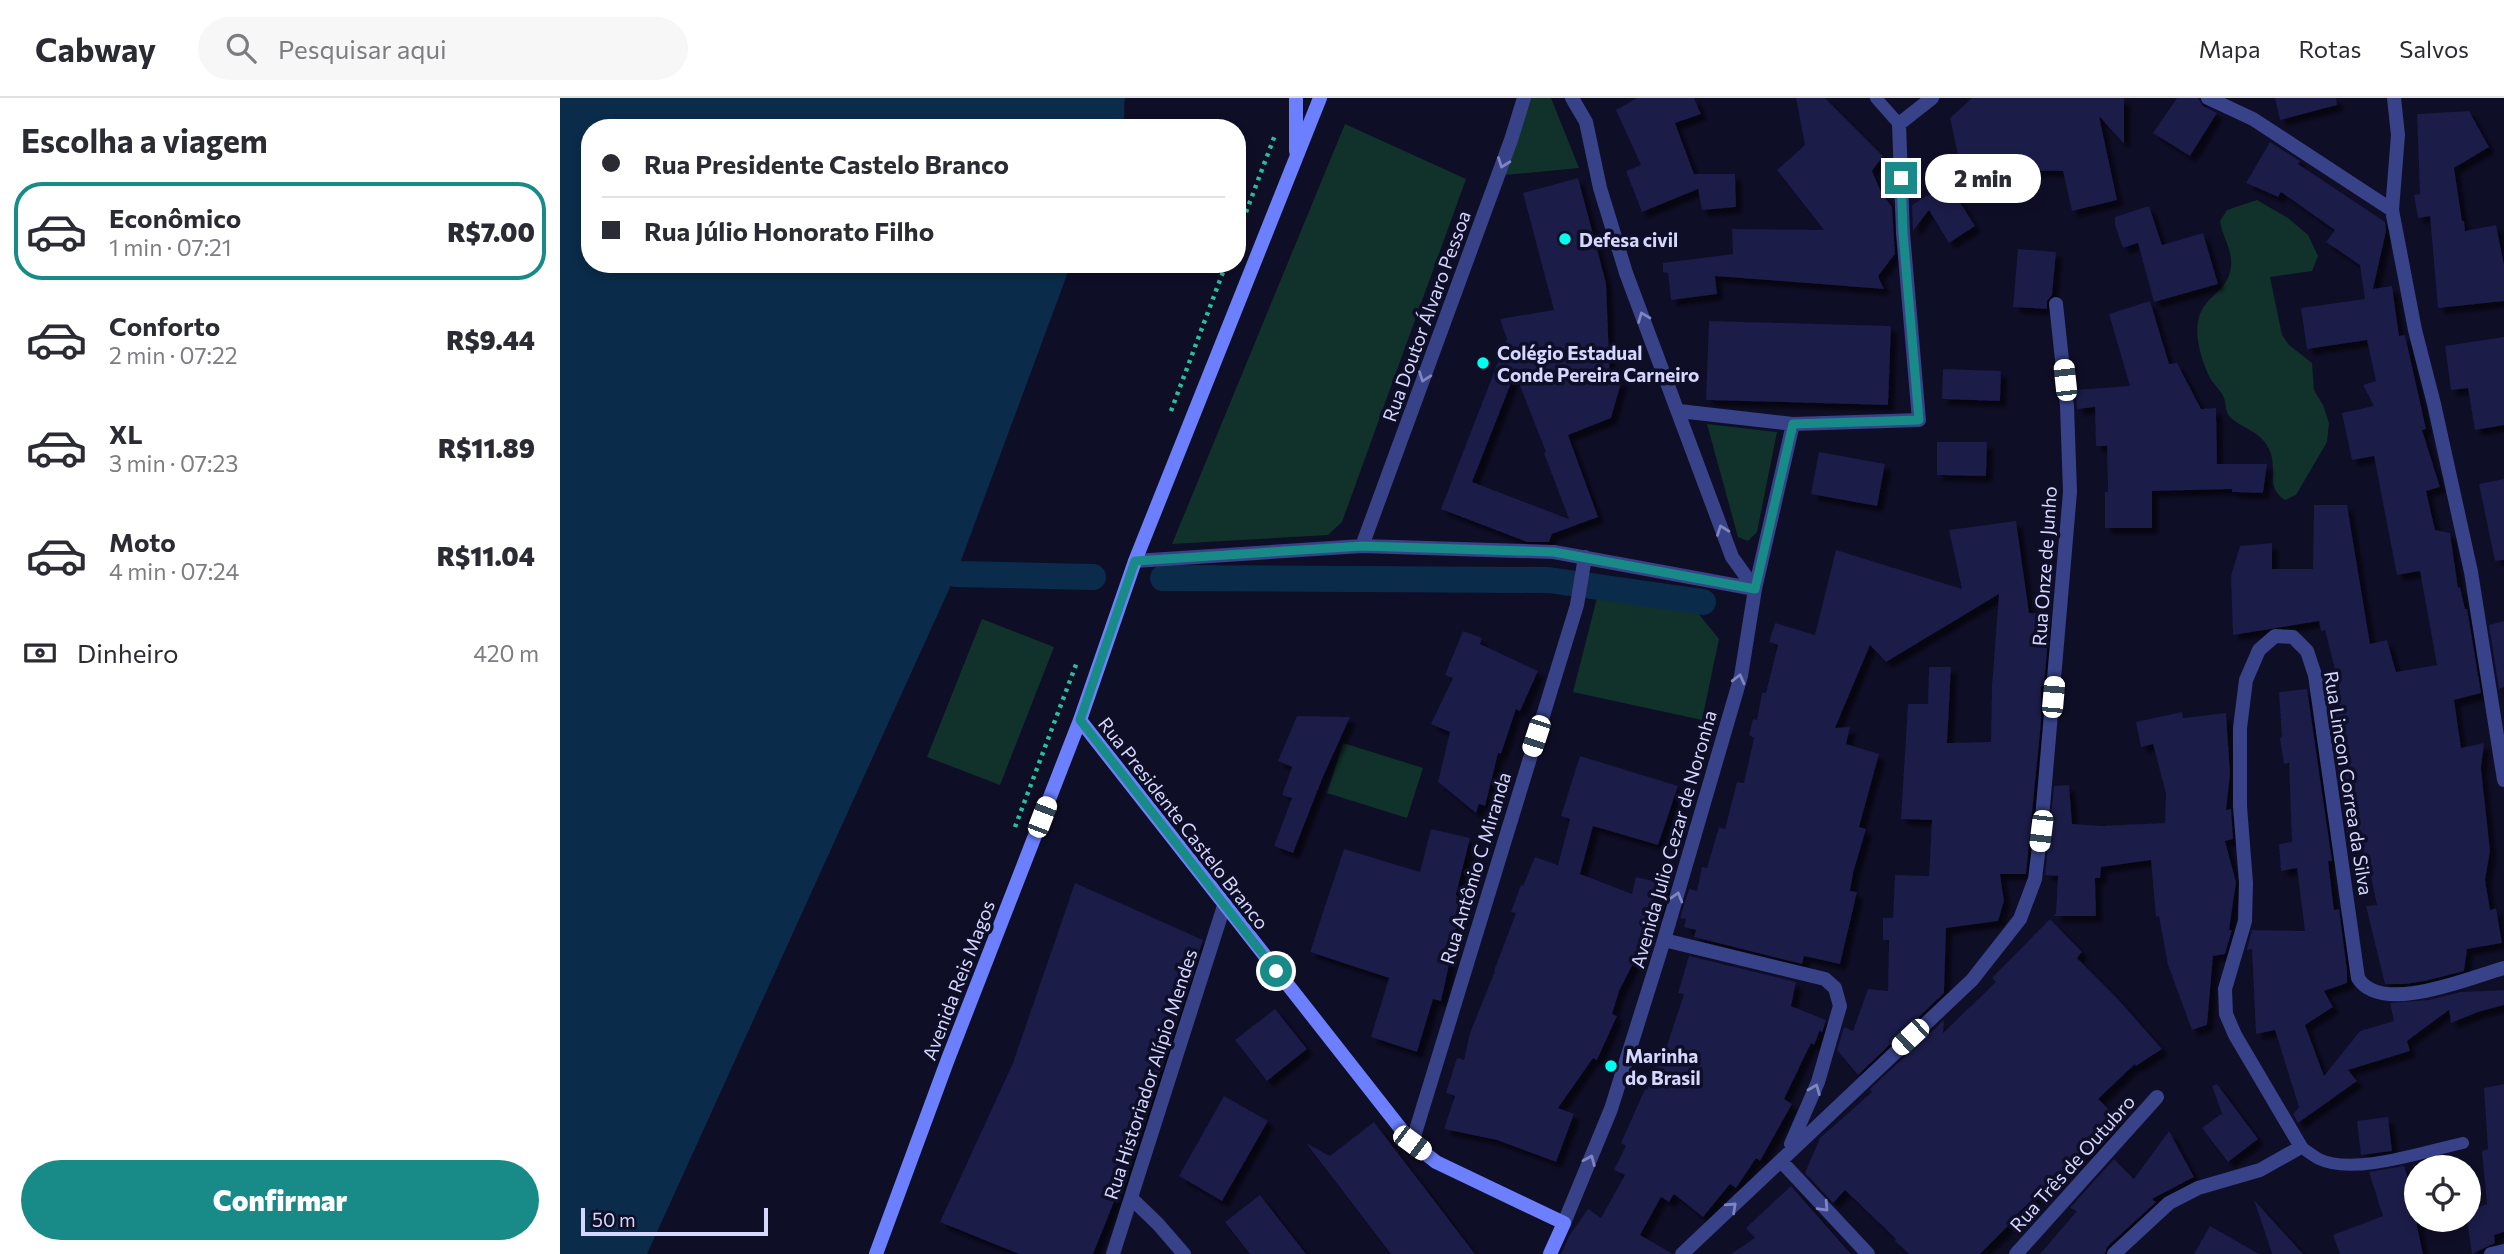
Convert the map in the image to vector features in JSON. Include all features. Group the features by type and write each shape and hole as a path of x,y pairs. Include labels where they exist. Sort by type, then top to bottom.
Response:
{"main road":[{"path":"1296,98 1296,160"},
{"name":"Avenida Reis Magos","path":"876,1254 948,1059 1080,720 1135,561 1320,98"},
{"name":"Rua Presidente Castelo Branco","path":"1080,720 1412,1143 1436,1162 1564,1223"},
{"name":"Avenida Julio Cezar de Noronha","path":"1550,1254 1564,1223"}],"street":[{"name":"Rua Doutor Álvaro Pessoa","path":"1362,546 1524,98"},
{"path":"1572,98 1586,122 1600,188 1626,274 1732,557 1755,589"},
{"path":"1679,411 1793,424 1919,420 1903,233 1899,124 1933,98"},
{"path":"2208,98 2253,119 2392,210"},
{"path":"2394,98 2398,135 2392,210 2414,330 2434,404 2471,572 2499,716 2504,780"},
{"name":"Rua Onze de Junho","path":"1682,1254 1972,980 2020,919 2035,879 2070,492 2067,406 2056,304"},
{"name":"Avenida Julio Cezar de Noronha","path":"1564,1223 1611,1109 1664,940 1741,676 1755,589 1793,424"},
{"path":"1135,561 1362,546 1554,552 1755,589"},
{"name":"Rua Antônio C Miranda","path":"1412,1143 1577,605 1586,557"},
{"name":"Rua Lincon Correa da Silva","path":"2301,1147 2235,1035 2226,1014 2224,989 2245,921 2246,883 2240,793 2241,728 2246,680 2259,650 2275,636 2293,637 2306,652 2315,674 2358,978 2363,986 2376,993 2408,996 2504,968"},
{"name":"Rua Historiador Alípio Mendes","path":"1113,1254 1224,906"},
{"path":"1664,940 1825,979 1835,988 1840,1006 1818,1082 1784,1156 1868,1254"},
{"name":"Rua Três de Outubro","path":"2016,1254 2157,1097"},
{"path":"2114,1254 2169,1203 2199,1188 2260,1170 2301,1147"},
{"path":"1131,1198 1184,1254"},
{"path":"2491,1254 2504,1251"}],"lane":[{"path":"1876,98 1899,124"},
{"path":"2301,1147 2321,1160 2351,1165 2463,1143"}],"path":[{"path":"1246,212 1277,124"},
{"path":"1168,421 1223,273"},
{"path":"1011,837 1079,655"}],"green space":[{"path":"1531,98 1551,98 1579,168 1504,175"},
{"path":"1345,124 1466,179 1342,522 1328,535 1172,544"},
{"path":"2257,200 2288,218 2308,235 2318,256 2312,271 2270,277 2282,335 2289,345 2312,363 2314,390 2329,423 2327,442 2296,495 2285,500 2278,495 2273,483 2273,463 2268,447 2260,437 2236,422 2226,411 2223,395 2206,368 2197,331 2200,313 2226,282 2230,272 2230,252 2220,221 2227,210"},
{"path":"1707,424 1777,432 1757,532 1748,541 1738,537"},
{"path":"1598,594 1698,613 1719,639 1702,720 1573,692"},
{"path":"982,619 1054,647 1000,785 927,757"},
{"path":"1343,743 1423,768 1407,818 1327,793"}],"water":[{"path":"560,98 1125,98 1124,119 581,119 581,273 1068,273 956,574 647,1254 560,1254"}],"building":[{"path":"1637,98 1694,98 1701,114 1675,123 1694,174 1735,174 1736,207 1702,210 1698,189 1642,212 1626,171 1641,165 1616,110"},
{"path":"1796,98 1825,98 1883,156 1872,171 1881,192 1892,207 1895,254 1878,276 1884,289 1715,276 1717,294 1671,300 1668,273 1663,272 1663,263 1733,254 1732,229 1824,230 1777,170 1805,145"},
{"path":"1972,98 2124,98 2124,144 2099,116 2117,200 2072,211 2063,171 1961,169 1950,118"},
{"path":"2177,98 2198,98 2203,106 2217,113 2190,156 2153,133"},
{"path":"2275,98 2336,98 2337,105 2280,120"},
{"path":"2469,111 2489,147 2454,168 2462,221 2465,231 2496,225 2504,265 2504,301 2438,308 2430,216 2418,218 2414,195 2420,194 2417,114"},
{"path":"2270,142 2385,222 2386,231 2373,289 2392,286 2399,336 2405,335 2426,429 2422,430 2440,487 2426,491 2435,530 2450,533 2458,588 2460,587 2467,609 2481,693 2454,700 2461,748 2484,743 2481,768 2490,851 2485,880 2490,910 2496,908 2502,943 2467,949 2464,971 2425,981 2385,984 2366,906 2377,905 2366,853 2354,856 2350,853 2326,686 2339,685 2325,630 2321,631 2319,621 2233,635 2231,576 2240,546 2272,543 2272,569 2313,569 2314,505 2347,505 2370,644 2387,640 2396,672 2437,665 2420,571 2397,575 2374,456 2352,460 2342,413 2374,406 2363,385 2376,381 2367,340 2307,349 2301,308 2365,299 2360,265 2326,242 2335,230 2281,192 2278,197 2246,183"},
{"path":"1578,178 1606,283 1610,383 1622,379 1611,418 1568,435 1598,517 1552,534 1549,542 1527,542 1441,509 1507,339 1500,319 1554,310 1523,193","holes":["1515,373 1546,452 1544,453 1569,519 1472,482"]},
{"path":"1948,183 1975,226 1949,243 1929,210 1913,231 1912,205"},
{"path":"2149,206 2162,245 2203,233 2218,284 2154,302 2138,243 2123,248 2115,225 2115,217"},
{"path":"2018,249 2056,252 2052,295 2047,301 2047,309 2013,307"},
{"path":"2150,301 2169,364 2177,363 2201,409 2216,408 2217,464 2267,464 2263,493 2232,492 2232,489 2152,491 2152,528 2105,528 2105,492 2108,492 2107,446 2096,446 2095,407 2077,409 2075,390 2130,386 2109,314"},
{"path":"1709,321 1891,326 1888,405 1706,400"},
{"path":"2504,337 2504,425 2475,430 2468,388 2451,390 2445,346"},
{"path":"1943,369 2001,371 2000,401 1942,399"},
{"path":"1937,442 1987,442 1986,476 1937,475"},
{"path":"1819,452 1885,464 1877,506 1811,494"},
{"path":"2504,479 2504,560 2495,561 2479,484"},
{"path":"2016,521 2029,613 2050,614 2044,686 2041,686 2041,722 2026,874 2000,874 2004,901 1998,921 1946,928 1944,993 1858,1075 1837,1050 1844,1027 1853,1031 1868,989 1888,991 1889,940 1883,940 1883,918 1893,918 1895,875 1929,876 1932,820 1901,819 1908,704 1928,704 1929,667 1951,667 1947,743 1991,742 1999,594 1886,662 1870,645 1835,728 1850,727 1846,744 1879,754 1859,827 1866,829 1853,873 1850,891 1857,892 1840,964 1804,956 1802,964 1694,937 1696,930 1684,927 1686,919 1680,918 1689,889 1697,891 1702,867 1707,868 1719,827 1725,829 1737,782 1744,783 1754,738 1749,735 1753,719 1757,720 1762,693 1766,693 1778,645 1769,642 1775,623 1815,635 1836,550 1962,589 1949,530"},
{"path":"2504,621 2504,687 2499,689 2489,625"},
{"path":"1463,631 1482,638 1480,644 1538,671 1520,711 1516,709 1501,754 1498,753 1485,806 1479,804 1476,813 1438,782 1450,732 1431,724 1453,678 1445,675"},
{"path":"2307,689 2332,861 2328,861 2334,910 2339,909 2347,970 2347,983 2324,991 2333,1007 2305,1025 2324,1076 2360,1031 2394,1021 2390,1003 2429,1000 2461,992 2504,990 2504,1005 2451,1023 2449,1010 2407,1041 2410,1051 2348,1070 2357,1081 2298,1123 2293,1114 2299,1107 2275,1030 2256,1034 2252,949 2247,950 2252,930 2305,931 2297,868 2281,871 2279,844 2292,842 2289,763 2284,764 2280,738 2279,692"},
{"path":"2182,712 2183,718 2226,713 2230,774 2226,810 2231,809 2233,839 2225,841 2236,882 2229,930 2232,930 2225,954 2213,956 2207,1025 2192,1030 2168,965 2159,916 2156,917 2151,860 2101,867 2100,878 2095,878 2096,916 2053,916 2056,913 2058,876 2045,875 2054,786 2069,785 2072,824 2101,826 2165,823 2166,793 2153,744 2141,747 2136,722"},
{"path":"1297,716 1350,717 1293,853 1274,846 1292,798 1282,795 1292,767 1278,761"},
{"path":"1580,756 1678,786 1658,845 1593,826 1580,874 1632,894 1636,877 1670,885 1662,913 1649,910 1638,954 1619,991 1612,1014 1617,1016 1597,1060 1593,1058 1558,1108 1574,1114 1556,1162 1497,1140 1444,1129 1455,1096 1446,1093 1457,1058 1464,1060 1470,1033 1516,913 1511,912 1521,885 1523,886 1535,857 1558,865 1570,819 1561,816"},
{"path":"1431,829 1470,838 1456,894 1464,913 1445,950 1452,951 1441,1001 1433,999 1417,1052 1371,1037 1389,978 1310,952 1344,849 1420,872"},
{"path":"1075,883 1203,940 1136,1147 1093,1254 1019,1254 940,1222 1013,1063"},
{"path":"2050,919 2082,952 2077,958 2162,1049 2136,1066 2135,1064 2098,1099 2122,1122 2091,1156 2085,1150 2013,1218 2015,1219 1980,1254 1909,1254 1845,1190 1833,1203 1805,1173 1820,1138 1872,1092 1870,1089 1944,1020 1943,1033 1996,982 1992,978"},
{"path":"1689,956 1796,982 1791,1006 1826,1020 1822,1033 1820,1030 1814,1045 1811,1043 1784,1099 1792,1104 1760,1161 1756,1158 1736,1188 1730,1184 1703,1217 1674,1194 1669,1202 1661,1197 1640,1235 1673,1254 1561,1254 1569,1236 1588,1209 1601,1218 1625,1175 1614,1170 1626,1146 1621,1143 1645,1089 1647,1090 1659,1056 1663,1058 1684,994 1678,993"},
{"path":"1275,1009 1307,1049 1267,1081 1235,1040"},
{"path":"2217,1084 2258,1139 2228,1162 2202,1128 2221,1114 2223,1116 2212,1086"},
{"path":"2504,1084 2504,1232 2494,1235 2495,1243 2472,1254 2469,1232 2481,1232 2481,1206 2487,1204 2482,1151 2488,1149 2484,1088"},
{"path":"1224,1096 1268,1121 1222,1201 1179,1176"},
{"path":"2388,1117 2392,1151 2361,1155 2357,1121"},
{"path":"1374,1122 1475,1254 1391,1254 1306,1143 1330,1156"},
{"path":"2169,1131 2194,1177 2152,1199 2156,1202 2107,1247 2105,1254 2040,1254 2077,1211 2070,1208 2114,1159 2134,1179"},
{"path":"2404,1166 2404,1232 2418,1232 2423,1254 2340,1254 2333,1235 2383,1216 2369,1172"},
{"path":"1791,1186 1851,1254 1731,1254 1755,1238 1746,1228"},
{"path":"1260,1195 1306,1254 1250,1254 1225,1222"},
{"path":"2254,1200 2303,1254 2272,1254"},
{"path":"2210,1226 2259,1254 2194,1254"}],"waterway":[{"path":"956,574 1093,577"},
{"path":"1163,578 1549,580 1703,602"}],"place":[{"name":"Defesa civil","path":"1565,239"},
{"name":"Colégio Estadual Conde Pereira Carneiro","path":"1483,363"},
{"name":"Marinha do Brasil","path":"1611,1066"}],"route":[{"path":"1276,971 1080,720 1135,561 1362,546 1554,552 1755,589 1793,424 1919,420 1901,178"}]}
